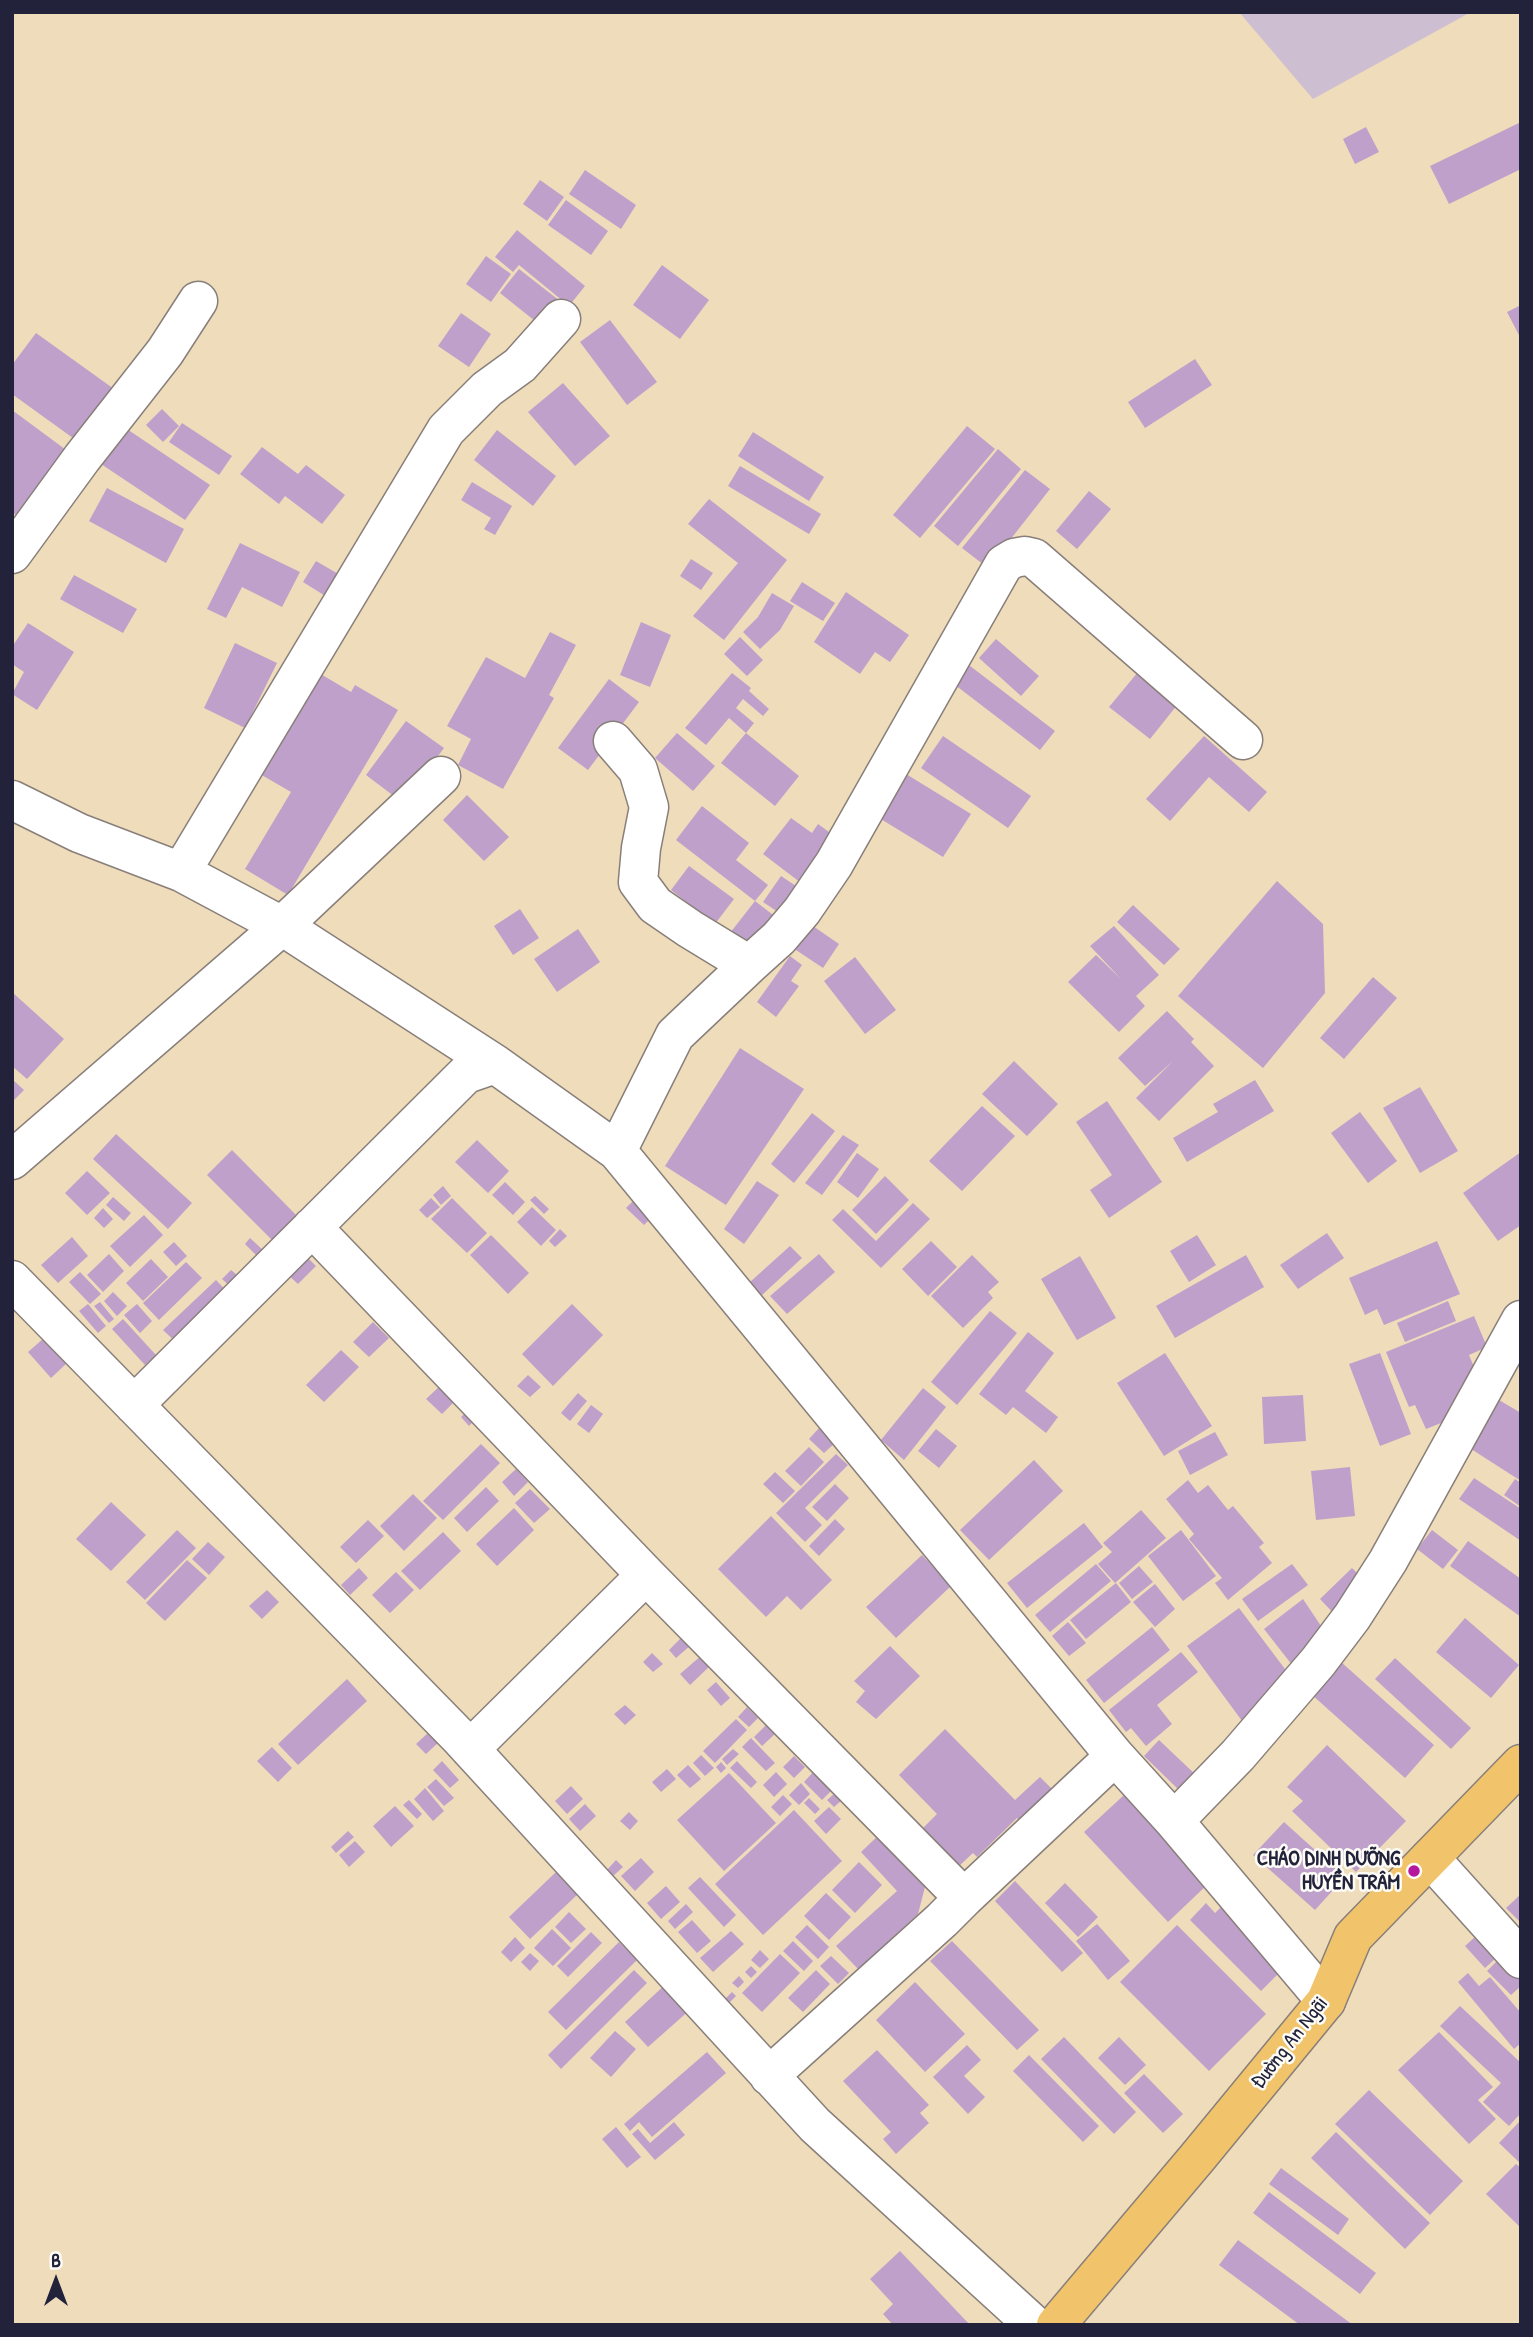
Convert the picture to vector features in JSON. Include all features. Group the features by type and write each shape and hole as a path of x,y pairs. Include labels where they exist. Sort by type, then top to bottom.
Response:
{"main road":[{"name":"Đường An Ngãi","path":"1056,2325 1326,2001 1353,1937 1521,1764"}],"street":[{"path":"12,554 82,458 165,352 198,301"},
{"path":"181,872 446,429 487,389 520,365 561,319"},
{"path":"618,1151 675,1035 779,938 802,911 834,864 1004,564 1014,558 1034,558 1243,740"},
{"path":"613,741 638,770 649,807 638,882 655,905 749,965"},
{"path":"12,1160 282,926 441,776"},
{"path":"12,800 79,833 181,872 282,926 495,1064 618,1151 1115,1756 1174,1821 1326,2001"},
{"path":"134,1405 466,1074 495,1064"},
{"path":"312,1227 646,1574 964,1898"},
{"path":"12,1280 470,1749 815,2125 1034,2325"},
{"path":"1174,1821 1238,1755 1318,1662 1352,1617 1388,1561 1521,1320"},
{"path":"470,1749 646,1574"},
{"path":"769,2076 942,1920 1115,1756"},
{"path":"1430,1858 1521,1959"}],"shaded area":[{"path":"1239,12 1471,12 1313,99"}],"building":[{"path":"1521,122 1521,169 1449,204 1430,166"},
{"path":"1366,127 1379,152 1355,164 1343,139"},
{"path":"585,170 636,205 621,229 569,194"},
{"path":"540,180 564,197 547,221 523,204"},
{"path":"566,200 608,231 591,255 548,225"},
{"path":"517,230 585,286 569,306 519,265 513,272 495,257"},
{"path":"486,256 511,274 491,302 466,284"},
{"path":"662,265 709,300 680,339 633,305"},
{"path":"519,269 565,305 545,329 500,293"},
{"path":"1521,305 1521,339 1507,312"},
{"path":"461,313 491,334 469,367 438,346"},
{"path":"610,320 657,382 627,405 580,342"},
{"path":"36,333 121,394 84,446 12,394 12,365"},
{"path":"1195,359 1212,385 1145,428 1128,402"},
{"path":"563,383 610,436 575,466 528,412"},
{"path":"162,409 179,426 163,442 146,425"},
{"path":"12,410 77,458 28,524 12,512"},
{"path":"118,423 210,485 185,520 92,458"},
{"path":"182,423 232,456 219,475 169,442"},
{"path":"967,426 995,449 920,538 893,515"},
{"path":"497,430 556,476 533,506 474,460"},
{"path":"753,432 824,477 809,501 738,456"},
{"path":"262,447 298,474 306,465 345,495 322,524 285,496 279,504 240,474"},
{"path":"998,449 1021,469 958,546 934,526"},
{"path":"740,466 821,514 809,534 728,486"},
{"path":"1025,470 1050,489 988,568 962,548"},
{"path":"472,482 512,506 495,535 484,529 491,518 461,500"},
{"path":"107,488 184,529 166,563 89,521"},
{"path":"1089,491 1111,509 1077,549 1056,531"},
{"path":"709,499 787,560 724,640 693,616 738,563 688,524"},
{"path":"240,543 300,572 282,607 242,587 226,618 207,609"},
{"path":"691,559 713,573 701,590 680,576"},
{"path":"316,561 340,575 327,597 303,582"},
{"path":"74,575 137,609 123,633 60,599"},
{"path":"802,582 835,603 823,621 790,601"},
{"path":"846,592 909,635 890,662 875,652 860,674 814,642"},
{"path":"772,593 794,606 780,630 760,649 743,632 758,617"},
{"path":"641,622 671,635 650,687 620,675"},
{"path":"28,623 74,652 37,710 12,694 24,672 12,664 12,647"},
{"path":"550,632 576,645 549,695 554,698 503,789 458,765 471,739 447,726 486,657 525,678"},
{"path":"740,637 763,660 747,676 724,654"},
{"path":"996,639 1039,676 1021,696 979,658"},
{"path":"235,643 277,663 245,728 204,708"},
{"path":"292,657 351,692 355,685 398,710 288,895 245,869 291,792 260,774"},
{"path":"961,659 1055,731 1040,750 946,678"},
{"path":"1138,672 1178,704 1150,739 1109,707"},
{"path":"732,673 751,688 749,691 769,709 763,716 743,699 736,708 754,723 746,733 729,718 706,745 685,728"},
{"path":"609,679 639,702 588,770 558,748"},
{"path":"406,721 444,748 403,803 366,775"},
{"path":"677,733 715,766 693,791 655,758"},
{"path":"746,733 799,776 775,806 721,763"},
{"path":"943,736 1031,796 1008,828 921,768"},
{"path":"1204,736 1267,792 1249,812 1209,777 1170,821 1146,799"},
{"path":"898,769 971,814 943,857 871,813"},
{"path":"467,795 509,837 484,861 443,820"},
{"path":"702,806 749,843 736,860 768,885 755,901 676,840"},
{"path":"791,818 812,833 818,824 840,840 805,886 763,854"},
{"path":"689,866 734,899 715,924 671,890"},
{"path":"781,876 805,892 787,918 763,902"},
{"path":"1277,881 1323,924 1325,993 1263,1068 1178,996"},
{"path":"755,901 781,921 757,953 730,933"},
{"path":"1133,905 1180,949 1164,965 1117,922"},
{"path":"520,909 539,938 513,955 494,926"},
{"path":"810,924 839,944 823,968 793,948"},
{"path":"1114,926 1159,975 1136,996 1145,1006 1119,1032 1068,982 1096,955 1121,979 1090,946"},
{"path":"578,929 600,962 557,992 534,959"},
{"path":"790,956 802,965 791,981 799,986 776,1017 757,1002"},
{"path":"855,957 896,1010 865,1034 824,981"},
{"path":"1373,977 1397,998 1344,1059 1320,1038"},
{"path":"12,992 64,1039 27,1079 12,1066"},
{"path":"1167,1011 1194,1039 1191,1042 1214,1066 1159,1121 1136,1098 1173,1061 1145,1086 1118,1058"},
{"path":"740,1048 804,1089 726,1205 665,1166"},
{"path":"1014,1061 1058,1104 1027,1136 982,1094"},
{"path":"12,1079 24,1090 12,1102"},
{"path":"1255,1080 1274,1111 1187,1162 1173,1138 1218,1112 1213,1104"},
{"path":"1420,1087 1458,1151 1420,1173 1383,1108"},
{"path":"1107,1101 1162,1182 1109,1218 1090,1190 1112,1175 1076,1122"},
{"path":"982,1106 1015,1136 962,1191 929,1161"},
{"path":"1360,1112 1397,1161 1368,1183 1331,1133"},
{"path":"812,1113 835,1131 794,1183 771,1164"},
{"path":"116,1134 192,1203 168,1229 93,1159"},
{"path":"843,1135 859,1145 822,1195 805,1183"},
{"path":"477,1140 509,1171 488,1193 455,1162"},
{"path":"232,1150 301,1220 276,1244 207,1175"},
{"path":"1521,1152 1521,1225 1498,1241 1463,1193"},
{"path":"857,1153 879,1169 858,1198 837,1182"},
{"path":"87,1171 110,1193 87,1215 65,1193"},
{"path":"885,1176 909,1200 876,1234 852,1210"},
{"path":"757,1181 779,1195 744,1244 724,1229"},
{"path":"505,1182 525,1202 513,1215 492,1195"},
{"path":"443,1186 451,1196 441,1205 433,1195"},
{"path":"535,1196 549,1209 544,1214 530,1200"},
{"path":"113,1197 131,1213 124,1221 106,1205"},
{"path":"431,1198 440,1207 427,1218 419,1210"},
{"path":"452,1198 487,1233 467,1253 431,1219"},
{"path":"634,1200 652,1217 644,1225 626,1208"},
{"path":"913,1203 930,1219 881,1268 832,1220 843,1209 876,1241"},
{"path":"532,1207 556,1230 541,1246 517,1222"},
{"path":"103,1208 113,1219 104,1228 94,1218"},
{"path":"144,1215 163,1235 130,1267 110,1246"},
{"path":"560,1229 567,1236 555,1247 549,1241"},
{"path":"1327,1233 1344,1258 1298,1289 1280,1265"},
{"path":"491,1235 529,1273 508,1294 470,1255"},
{"path":"1197,1235 1216,1265 1189,1282 1170,1251"},
{"path":"72,1237 88,1256 58,1283 41,1265"},
{"path":"250,1238 265,1252 259,1258 245,1244"},
{"path":"931,1241 957,1267 928,1296 902,1269"},
{"path":"1437,1241 1460,1294 1384,1325 1377,1309 1365,1315 1349,1278"},
{"path":"174,1242 187,1256 176,1266 163,1252"},
{"path":"790,1246 802,1258 762,1295 750,1282"},
{"path":"109,1254 124,1271 103,1292 87,1275"},
{"path":"819,1254 835,1272 787,1314 770,1296"},
{"path":"305,1255 316,1266 298,1284 286,1273"},
{"path":"972,1255 999,1282 988,1292 993,1298 963,1328 931,1296"},
{"path":"1246,1255 1264,1287 1175,1338 1156,1306"},
{"path":"1080,1256 1116,1318 1077,1340 1041,1279"},
{"path":"151,1259 168,1277 143,1301 126,1283"},
{"path":"186,1262 202,1278 159,1320 143,1303"},
{"path":"231,1270 242,1279 233,1289 222,1279"},
{"path":"80,1272 101,1294 90,1304 69,1282"},
{"path":"216,1280 233,1298 181,1347 163,1330"},
{"path":"113,1292 127,1306 117,1316 104,1301"},
{"path":"1448,1301 1456,1321 1405,1342 1397,1323"},
{"path":"100,1302 114,1319 109,1323 94,1306"},
{"path":"88,1304 106,1326 98,1333 79,1311"},
{"path":"137,1304 152,1321 140,1333 124,1315"},
{"path":"572,1304 603,1335 553,1386 522,1354"},
{"path":"990,1311 1017,1333 957,1405 931,1382"},
{"path":"1474,1316 1487,1347 1469,1355 1477,1374 1451,1419 1426,1429 1415,1405 1409,1407 1386,1352"},
{"path":"123,1319 156,1355 145,1365 112,1329"},
{"path":"373,1322 389,1338 369,1357 353,1342"},
{"path":"1028,1332 1054,1353 1025,1391 1058,1417 1046,1433 1013,1407 1006,1415 979,1394"},
{"path":"44,1338 66,1364 51,1378 28,1352"},
{"path":"341,1350 359,1367 324,1402 306,1385"},
{"path":"1165,1353 1212,1426 1164,1456 1117,1383"},
{"path":"1380,1353 1411,1434 1380,1446 1349,1364"},
{"path":"528,1375 541,1387 530,1397 517,1386"},
{"path":"442,1384 457,1399 442,1414 426,1399"},
{"path":"923,1388 946,1407 904,1460 881,1440"},
{"path":"578,1393 587,1401 570,1421 561,1413"},
{"path":"1303,1395 1306,1441 1264,1444 1262,1397"},
{"path":"1499,1400 1521,1413 1521,1481 1468,1447"},
{"path":"477,1402 485,1409 469,1426 461,1417"},
{"path":"591,1405 603,1414 589,1433 577,1424"},
{"path":"819,1428 835,1443 824,1453 809,1439"},
{"path":"936,1429 957,1446 939,1468 918,1451"},
{"path":"1215,1432 1228,1455 1190,1475 1178,1451"},
{"path":"481,1444 500,1463 443,1520 423,1501"},
{"path":"809,1447 824,1462 801,1486 785,1471"},
{"path":"836,1454 848,1465 805,1508 822,1525 805,1542 776,1513"},
{"path":"1034,1460 1063,1491 989,1560 960,1530"},
{"path":"1350,1467 1355,1516 1316,1520 1311,1471"},
{"path":"516,1469 528,1482 514,1496 502,1482"},
{"path":"775,1472 795,1491 783,1503 763,1484"},
{"path":"1474,1478 1521,1509 1521,1541 1459,1499"},
{"path":"1515,1479 1521,1483 1521,1507 1504,1495"},
{"path":"1188,1480 1198,1493 1208,1485 1228,1510 1233,1506 1264,1543 1259,1547 1272,1563 1228,1600 1215,1583 1222,1578 1189,1539 1194,1534 1166,1499"},
{"path":"835,1484 849,1498 827,1521 812,1507"},
{"path":"486,1487 499,1501 467,1532 454,1518"},
{"path":"530,1489 550,1509 534,1523 515,1503"},
{"path":"413,1494 437,1518 404,1551 380,1526"},
{"path":"111,1502 146,1535 111,1571 76,1539"},
{"path":"514,1508 534,1530 497,1566 476,1544"},
{"path":"1141,1510 1166,1538 1115,1583 1098,1564 1112,1552 1103,1543"},
{"path":"771,1516 832,1580 801,1610 787,1596 766,1617 718,1569"},
{"path":"835,1519 845,1529 819,1556 809,1546"},
{"path":"368,1520 384,1536 356,1563 340,1547"},
{"path":"1084,1523 1103,1547 1027,1608 1007,1583"},
{"path":"177,1530 196,1548 145,1600 126,1582"},
{"path":"1181,1530 1216,1576 1183,1601 1148,1556"},
{"path":"1432,1530 1458,1550 1443,1569 1417,1549"},
{"path":"443,1532 461,1551 420,1590 401,1571"},
{"path":"1468,1541 1521,1579 1521,1617 1450,1566"},
{"path":"208,1542 225,1557 209,1575 192,1559"},
{"path":"922,1555 951,1586 896,1638 866,1607"},
{"path":"187,1560 207,1578 165,1621 146,1603"},
{"path":"1096,1564 1111,1581 1050,1632 1035,1615"},
{"path":"1292,1564 1308,1585 1258,1621 1242,1599"},
{"path":"1139,1566 1153,1582 1132,1599 1119,1583"},
{"path":"359,1568 368,1578 350,1595 341,1585"},
{"path":"1352,1568 1369,1585 1336,1616 1320,1599"},
{"path":"396,1572 414,1590 390,1613 372,1595"},
{"path":"1116,1583 1131,1602 1086,1639 1070,1620"},
{"path":"1155,1584 1175,1609 1155,1627 1133,1602"},
{"path":"267,1590 279,1602 262,1619 249,1606"},
{"path":"1303,1599 1327,1635 1296,1670 1264,1629"},
{"path":"1239,1608 1288,1673 1245,1725 1187,1646"},
{"path":"1465,1618 1519,1665 1491,1698 1436,1652"},
{"path":"1068,1622 1086,1643 1069,1656 1052,1636"},
{"path":"1152,1627 1170,1650 1104,1703 1086,1680"},
{"path":"683,1636 691,1645 676,1658 669,1650"},
{"path":"890,1646 920,1676 876,1719 856,1702 865,1691 854,1681"},
{"path":"1181,1652 1198,1672 1157,1705 1172,1724 1146,1746 1131,1728 1126,1732 1109,1710"},
{"path":"652,1653 663,1664 653,1672 643,1662"},
{"path":"702,1655 711,1665 690,1685 680,1674"},
{"path":"1395,1658 1471,1728 1451,1749 1375,1679"},
{"path":"1341,1662 1434,1745 1405,1778 1311,1694"},
{"path":"347,1679 367,1701 298,1765 278,1744"},
{"path":"716,1682 730,1698 721,1706 707,1690"},
{"path":"625,1705 636,1715 625,1725 614,1714"},
{"path":"747,1707 758,1718 749,1727 738,1717"},
{"path":"736,1719 747,1730 715,1763 703,1751"},
{"path":"766,1725 775,1734 762,1746 754,1737"},
{"path":"945,1729 1015,1800 1040,1777 1058,1795 1025,1826 1017,1818 977,1857 973,1853 958,1867 921,1830 937,1814 899,1775"},
{"path":"429,1732 439,1742 426,1754 416,1744"},
{"path":"751,1738 775,1763 766,1771 742,1747"},
{"path":"1159,1740 1197,1776 1181,1792 1144,1756"},
{"path":"1327,1745 1406,1821 1356,1872 1292,1811 1303,1801 1287,1787"},
{"path":"272,1747 292,1768 278,1782 257,1761"},
{"path":"733,1749 739,1754 727,1765 722,1759"},
{"path":"701,1755 714,1768 705,1776 693,1763"},
{"path":"794,1756 805,1767 794,1778 783,1767"},
{"path":"442,1761 459,1780 450,1788 433,1770"},
{"path":"737,1761 757,1782 751,1788 730,1768"},
{"path":"721,1762 726,1768 721,1773 716,1767"},
{"path":"688,1765 701,1779 690,1788 677,1775"},
{"path":"667,1769 676,1779 661,1792 652,1782"},
{"path":"815,1770 833,1789 822,1800 804,1782"},
{"path":"776,1772 787,1784 774,1797 763,1785"},
{"path":"729,1773 776,1823 724,1871 677,1820"},
{"path":"436,1779 454,1798 444,1806 427,1787"},
{"path":"801,1783 810,1794 799,1805 789,1795"},
{"path":"571,1786 583,1799 567,1814 555,1801"},
{"path":"425,1788 444,1811 433,1821 414,1799"},
{"path":"835,1793 842,1800 834,1807 827,1800"},
{"path":"783,1795 792,1804 780,1816 771,1807"},
{"path":"1124,1795 1208,1884 1168,1922 1084,1832"},
{"path":"809,1798 820,1809 815,1814 804,1803"},
{"path":"409,1800 422,1814 417,1819 403,1805"},
{"path":"585,1804 596,1816 580,1831 569,1819"},
{"path":"395,1806 414,1826 391,1847 373,1826"},
{"path":"829,1807 841,1819 826,1834 814,1821"},
{"path":"794,1810 842,1861 763,1935 715,1884"},
{"path":"629,1812 638,1821 630,1830 620,1821"},
{"path":"1284,1822 1345,1877 1315,1910 1253,1855"},
{"path":"348,1831 354,1837 336,1853 331,1847"},
{"path":"881,1833 926,1883 918,1914 858,1969 836,1946 897,1891 861,1852"},
{"path":"355,1841 365,1852 349,1867 339,1855"},
{"path":"641,1858 654,1872 635,1891 621,1876"},
{"path":"616,1860 623,1867 612,1877 606,1871"},
{"path":"859,1862 882,1885 855,1913 832,1890"},
{"path":"556,1872 577,1895 530,1939 509,1917"},
{"path":"700,1877 736,1915 724,1927 688,1888"},
{"path":"1015,1881 1083,1953 1062,1972 995,1901"},
{"path":"1065,1883 1098,1917 1078,1937 1045,1903"},
{"path":"666,1886 680,1902 661,1919 647,1903"},
{"path":"826,1893 851,1917 829,1940 804,1916"},
{"path":"1521,1894 1521,1923 1506,1908"},
{"path":"1206,1903 1215,1913 1222,1906 1284,1968 1261,1991 1190,1920"},
{"path":"686,1904 693,1912 675,1929 668,1921"},
{"path":"569,1912 586,1929 571,1943 555,1927"},
{"path":"692,1920 711,1941 697,1953 678,1932"},
{"path":"1097,1924 1130,1961 1108,1980 1076,1941"},
{"path":"807,1925 829,1947 818,1959 795,1937"},
{"path":"1177,1925 1266,2014 1209,2071 1120,1982"},
{"path":"1486,1927 1506,1949 1485,1968 1465,1946"},
{"path":"552,1929 571,1948 553,1966 534,1948"},
{"path":"731,1931 744,1944 713,1972 700,1958"},
{"path":"591,1932 602,1943 568,1977 557,1966"},
{"path":"515,1937 525,1948 511,1962 501,1952"},
{"path":"793,1941 813,1961 804,1971 783,1951"},
{"path":"952,1941 1039,2030 1017,2050 930,1961"},
{"path":"619,1942 637,1960 566,2030 548,2012"},
{"path":"760,1950 769,1959 760,1968 751,1960"},
{"path":"1507,1951 1521,1965 1521,1986 1511,1995 1487,1971"},
{"path":"530,1953 539,1961 530,1971 521,1962"},
{"path":"780,1954 800,1973 762,2012 742,1993"},
{"path":"831,1956 849,1973 838,1984 820,1966"},
{"path":"751,1966 757,1972 751,1978 745,1972"},
{"path":"634,1970 647,1983 561,2069 548,2055"},
{"path":"816,1970 830,1984 803,2012 788,1998"},
{"path":"1468,1973 1479,1986 1490,1977 1521,2013 1521,2043 1514,2049 1458,1982"},
{"path":"739,1976 744,1982 738,1988 732,1983"},
{"path":"668,1982 692,2008 648,2047 625,2022"},
{"path":"915,1982 965,2034 925,2072 876,2020"},
{"path":"732,1992 736,1996 727,2005 723,2001"},
{"path":"1460,2006 1521,2063 1521,2113 1509,2126 1483,2102 1501,2083 1440,2026"},
{"path":"615,2031 636,2049 611,2077 590,2058"},
{"path":"1439,2032 1493,2087 1478,2100 1496,2119 1469,2144 1398,2070"},
{"path":"1064,2037 1136,2112 1114,2134 1041,2059"},
{"path":"1119,2037 1146,2065 1125,2085 1098,2058"},
{"path":"967,2045 981,2060 964,2076 985,2097 968,2114 933,2077"},
{"path":"877,2050 929,2105 920,2113 929,2123 896,2154 883,2139 891,2132 843,2081"},
{"path":"707,2052 726,2073 652,2137 639,2122 630,2131 624,2124"},
{"path":"1029,2055 1099,2126 1083,2142 1013,2071"},
{"path":"1144,2074 1183,2114 1163,2133 1124,2093"},
{"path":"1369,2090 1463,2181 1430,2215 1335,2124"},
{"path":"1521,2120 1521,2164 1499,2143"},
{"path":"674,2122 685,2135 655,2160 632,2134 638,2129 650,2143"},
{"path":"616,2127 641,2157 627,2168 602,2139"},
{"path":"1336,2132 1430,2223 1405,2249 1311,2158"},
{"path":"1516,2164 1521,2168 1521,2228 1486,2194"},
{"path":"1281,2168 1349,2219 1338,2235 1269,2184"},
{"path":"1269,2192 1376,2273 1360,2294 1253,2213"},
{"path":"1238,2240 1353,2325 1300,2325 1219,2265"},
{"path":"900,2251 970,2325 893,2325 883,2314 893,2304 870,2279"}],"place":[{"name":"CHÁO DINH DƯỠNG HUYỀN TRÂM","path":"1414,1871"}]}
